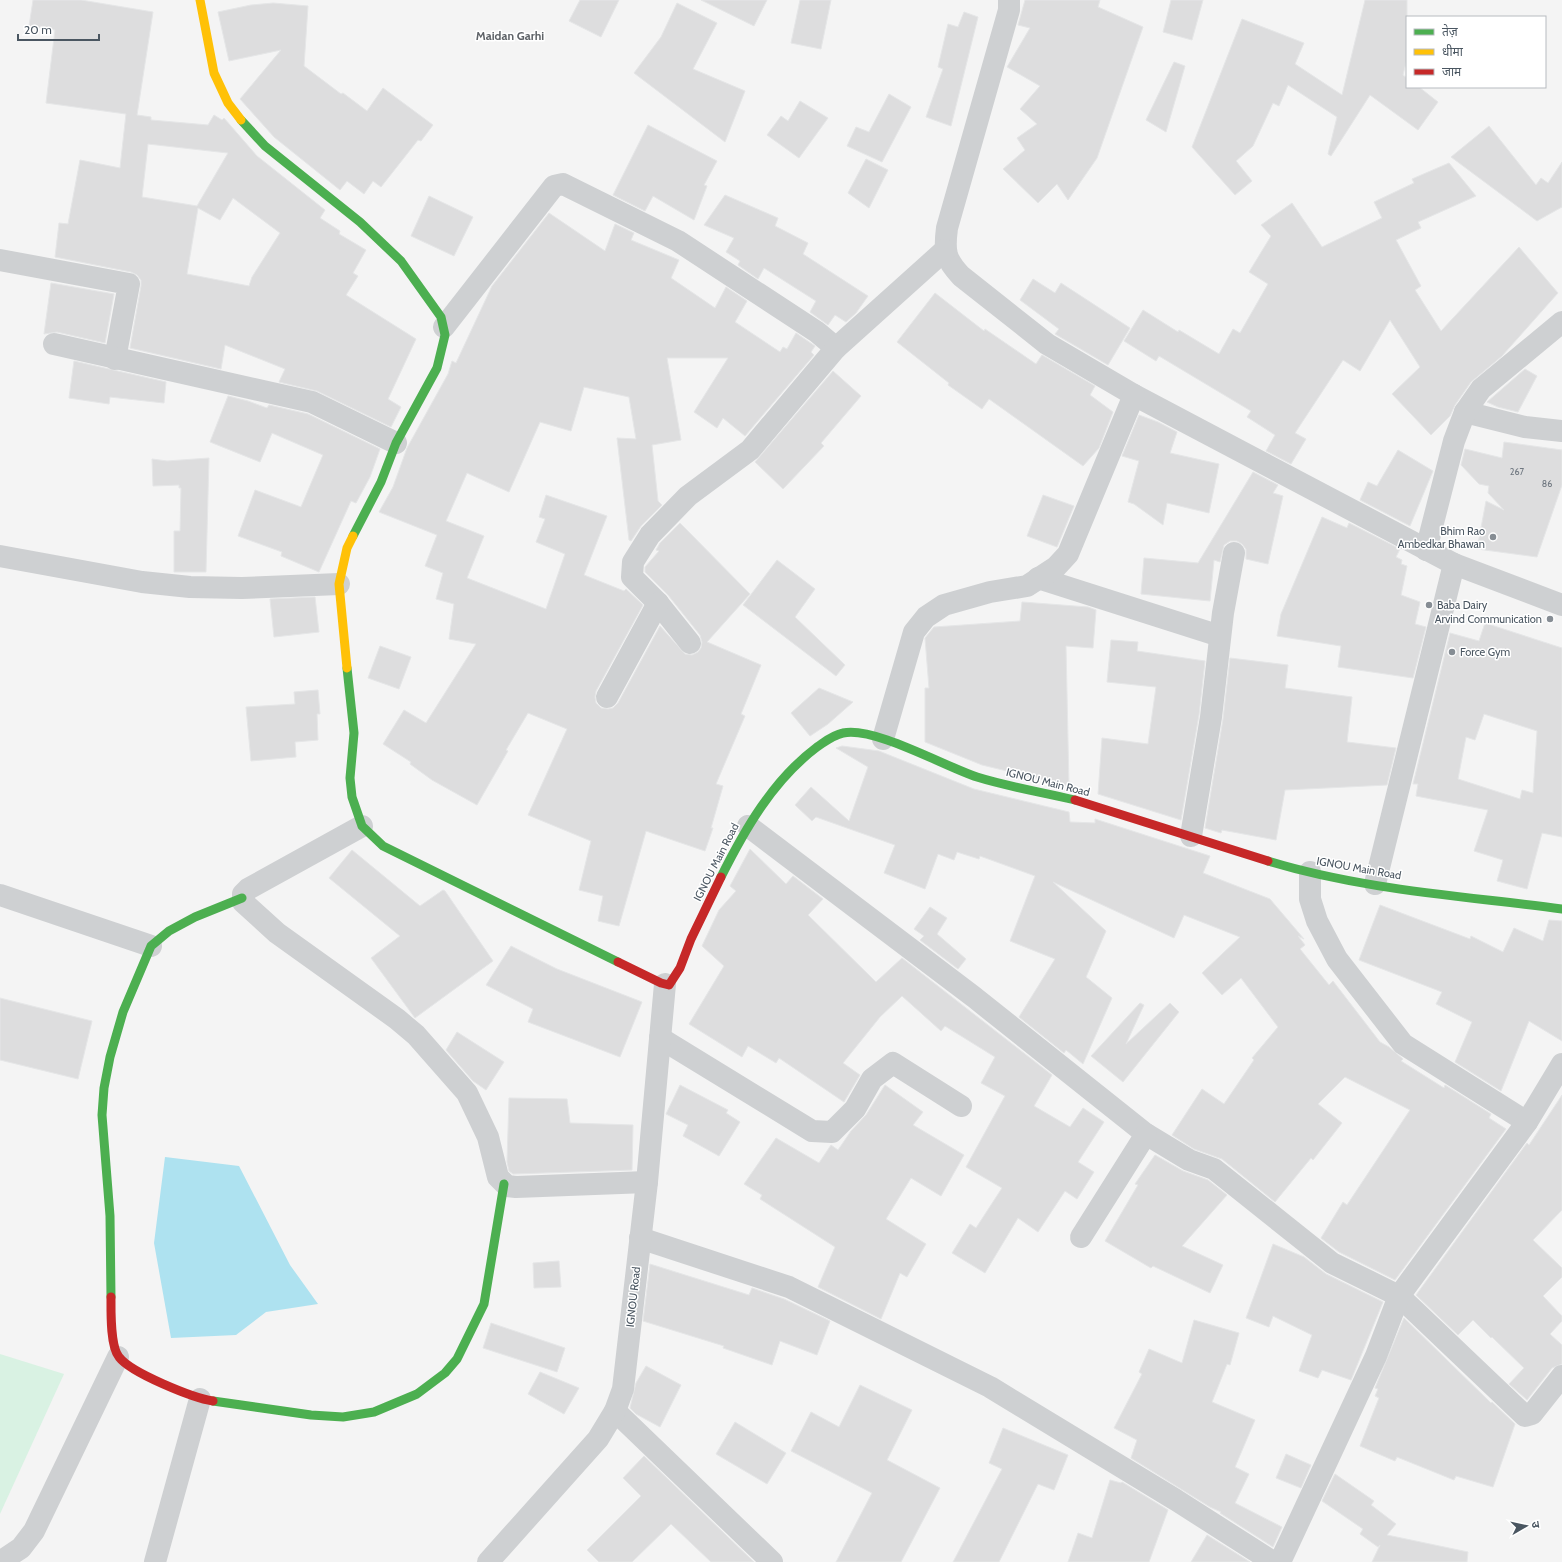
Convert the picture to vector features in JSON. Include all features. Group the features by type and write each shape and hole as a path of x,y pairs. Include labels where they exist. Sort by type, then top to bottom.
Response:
{"street":[{"path":"200,0 214,73 228,103 265,146 360,222 401,261 441,317 444,327 444,342 437,368 396,444 381,482 347,548 339,584 354,734 350,778 352,791 362,826 383,846 665,984"},
{"path":"1009,0 1009,10 948,228 946,250 950,264 961,276 1047,344 1134,395 1454,564 1562,605"},
{"path":"444,327 554,186 563,184 678,241 817,332 836,348"},
{"path":"690,643 658,604 632,578 633,562 650,535 688,496 750,450 836,348 946,250"},
{"path":"0,260 129,284 115,359"},
{"path":"1426,550 1454,441 1464,412 1481,389 1544,335 1562,322"},
{"path":"54,344 115,359 312,402 396,444"},
{"path":"883,739 914,632 926,617 944,605 990,592 1027,586 1056,568 1068,554 1134,395"},
{"path":"1464,412 1525,427 1562,431"},
{"path":"1191,836 1211,717 1220,636 1234,553"},
{"path":"0,556 142,582 174,585 242,588 339,584"},
{"path":"1375,884 1454,564"},
{"path":"1038,578 1220,636"},
{"path":"607,697 658,604"},
{"name":"IGNOU Main Road","path":"665,984 669,985 675,980 686,948 731,855 748,826 791,768 836,733 855,732 883,739 976,776 1068,798 1276,864 1356,882 1562,909"},
{"path":"362,826 248,889 242,898 194,917 169,931 151,946 123,1012 110,1057 104,1088 102,1115 110,1216 111,1330 118,1357 138,1372 200,1399 311,1415 343,1416 374,1412 417,1394 445,1373 457,1359 484,1304 504,1184"},
{"path":"748,826 974,997 1146,1134 1189,1160 1214,1169 1332,1263 1399,1296 1525,1416 1532,1414 1562,1376"},
{"path":"1310,872 1310,899 1317,921 1337,959 1403,1044 1527,1122"},
{"path":"0,896 151,946"},
{"path":"242,898 246,907 277,933 397,1019 416,1036 467,1093 488,1137 498,1177 504,1184 516,1187 647,1182"},
{"name":"IGNOU Road","path":"488,1562 598,1439 615,1411 623,1389 647,1182 665,984"},
{"path":"660,1038 812,1131 832,1132 855,1109 872,1079 893,1063 961,1106"},
{"path":"1280,1562 1376,1356 1399,1296 1527,1122 1562,1064"},
{"path":"1081,1237 1146,1134"},
{"path":"640,1238 789,1287 990,1387 1176,1500 1273,1562"},
{"path":"0,1562 21,1548 30,1537 118,1357"},
{"path":"155,1562 200,1399"},
{"path":"615,1411 772,1562"}],"green space":[{"path":"0,1354 64,1374 0,1514"}],"water":[{"path":"165,1157 239,1166 290,1265 318,1304 266,1312 236,1335 171,1338 154,1243"}],"building":[{"path":"33,0 81,0 153,12 137,115 151,117 151,120 208,125 214,115 222,120 224,118 257,156 325,210 320,218 340,231 339,234 366,250 353,273 358,276 346,295 416,339 388,399 401,407 391,427 317,391 279,382 285,369 225,345 221,369 130,348 141,286 141,280 137,275 131,272 55,257 59,223 68,224 80,160 120,168 126,114 46,103 55,30 29,26","holes":["148,144 228,153 197,206 142,197","233,198 280,233 252,277 249,286 187,274 198,208 220,220"]},
{"path":"580,0 619,0 601,37 569,21"},
{"path":"701,0 767,0 754,26"},
{"path":"800,0 831,0 821,49 791,43"},
{"path":"1025,0 1100,0 1098,7 1143,27 1097,158 1068,200 1057,184 1038,203 1003,169 1025,150 1017,138 1037,124 1020,109 1040,86 1007,67 1030,28 1018,25"},
{"path":"1171,0 1203,0 1192,40 1163,32"},
{"path":"1365,0 1407,0 1406,63 1403,75 1406,77 1406,88 1420,88 1438,102 1418,130 1370,95 1331,156 1328,154 1337,117 1288,85 1279,106 1273,103 1253,146 1236,161 1252,181 1235,195 1192,147 1242,19 1304,43 1295,64 1342,95"},
{"path":"273,3 308,6 304,66 341,94 343,93 367,111 383,88 433,125 421,141 418,140 381,187 373,181 364,194 347,181 340,190 274,137 240,99 281,50 229,61 218,12 251,5"},
{"path":"677,3 717,23 693,69 745,91 725,142 634,73 661,37"},
{"path":"964,12 978,17 951,126 926,117 943,69 938,67 948,24 958,27"},
{"path":"1174,62 1185,66 1166,132 1146,120"},
{"path":"889,94 911,107 882,162 847,146 856,127 869,132"},
{"path":"800,101 828,118 799,158 767,135 781,116 788,121"},
{"path":"648,125 717,161 704,185 707,186 694,220 653,196 645,211 613,195"},
{"path":"1489,126 1536,185 1541,178 1548,183 1562,162 1562,207 1537,221 1451,157"},
{"path":"866,159 888,170 869,208 848,193"},
{"path":"1449,163 1476,196 1418,222 1421,228 1396,240 1421,286 1415,290 1441,331 1519,247 1558,293 1502,356 1471,382 1455,405 1450,416 1431,435 1392,394 1420,367 1390,320 1360,371 1343,360 1295,433 1306,439 1291,464 1266,451 1275,435 1247,417 1251,411 1159,356 1156,361 1124,341 1143,310 1178,332 1179,330 1219,354 1233,329 1240,333 1268,284 1249,272 1271,236 1261,225 1292,203 1322,247 1382,218 1374,202 1414,183 1412,179"},
{"path":"725,195 778,218 775,226 808,243 803,254 868,296 856,313 846,322 835,315 828,325 810,312 816,301 764,268 758,279 738,265 740,261 726,252 734,238 704,225"},
{"path":"429,196 473,217 454,256 411,236"},
{"path":"549,213 605,251 615,224 634,233 631,240 679,260 671,278 715,308 726,287 747,301 735,322 780,352 783,347 787,349 796,333 815,346 811,352 814,355 745,436 723,418 717,428 694,412 728,358 667,358 681,440 652,445 658,501 662,505 641,526 631,541 629,540 617,438 636,439 629,397 584,387 571,431 540,422 509,492 467,473 446,521 484,536 467,578 546,609 565,554 536,542 545,519 539,517 546,495 607,516 584,575 624,591 626,589 643,605 596,691 596,703 601,708 613,708 618,703 660,626 685,654 692,655 698,652 701,648 702,642 700,635 668,595 645,572 645,567 659,551 656,550 660,543 680,523 750,594 707,642 761,665 741,714 745,716 716,784 723,786 711,828 713,828 705,851 646,831 619,926 598,921 603,896 579,890 591,841 528,815 567,729 528,713 506,750 508,751 477,805 432,780 410,764 411,762 383,744 404,710 426,723 476,644 449,639 454,604 436,599 443,573 425,566 437,535 379,512 393,487 407,448 448,374 452,361 456,363 492,286"},
{"path":"1033,279 1055,293 1061,283 1130,328 1108,365 1055,334 1059,329 1020,300"},
{"path":"51,283 114,294 105,343 57,332 44,334"},
{"path":"935,293 984,331 985,329 1036,364 1042,355 1095,386 1090,395 1113,412 1099,448 1083,466 989,399 982,409 948,385 949,383 897,342"},
{"path":"74,361 166,382 164,403 110,397 109,404 69,398"},
{"path":"1525,369 1537,376 1518,412 1498,407 1487,402"},
{"path":"833,371 861,396 821,443 824,446 783,489 755,462"},
{"path":"228,396 267,408 269,405 308,414 380,449 370,477 356,503 351,501 319,572 281,556 282,552 238,536 255,490 301,507 323,455 272,433 260,462 210,442"},
{"path":"1139,415 1158,422 1177,432 1170,453 1219,464 1209,513 1167,503 1163,525 1134,504 1128,502 1139,461 1122,456"},
{"path":"1504,442 1562,450 1562,485 1537,557 1477,549 1486,501 1504,510 1488,493 1489,486 1479,484 1461,465 1465,449 1502,458"},
{"path":"1398,450 1433,471 1410,526 1360,500 1368,482 1377,486"},
{"path":"209,458 206,572 174,572 174,531 180,531 181,488 179,488 179,485 153,486 152,459 167,461"},
{"path":"1253,472 1278,485 1273,493 1283,496 1268,564 1246,559 1246,549 1242,544 1237,541 1230,541 1224,545 1220,562 1214,560 1210,601 1141,594 1144,558 1198,563"},
{"path":"1043,495 1074,506 1057,547 1027,536"},
{"path":"1322,517 1347,528 1349,523 1400,549 1396,557 1402,560 1401,564 1407,566 1401,595 1420,602 1415,624 1426,627 1413,678 1338,667 1341,646 1277,636 1281,614"},
{"path":"777,560 815,589 795,617 845,665 836,676 743,605"},
{"path":"315,597 319,632 274,637 270,599"},
{"path":"1022,602 1088,607 1096,610 1093,648 1066,646 1069,786 982,765 925,742 925,688 929,688 925,638 934,627 1020,621"},
{"path":"1485,623 1562,648 1562,837 1542,833 1527,889 1497,881 1503,860 1474,851 1488,810 1416,796 1418,784 1413,784 1450,633 1479,641","holes":["1484,714 1537,731 1533,793 1522,790 1520,799 1458,779 1466,737 1475,740"]},
{"path":"1111,640 1138,642 1137,651 1205,661 1199,715 1181,820 1098,794 1102,738 1148,744 1156,687 1107,682"},
{"path":"380,646 411,657 399,689 368,678"},
{"path":"1230,658 1288,665 1285,688 1352,697 1347,742 1396,748 1387,785 1285,790 1276,840 1222,830 1221,833 1205,828 1223,719"},
{"path":"819,688 853,702 828,724 810,736 791,713"},
{"path":"318,690 320,714 317,714 318,740 295,742 296,757 251,761 246,707 295,704 294,692"},
{"path":"842,746 879,751 974,789 1069,812 1070,822 1095,823 1095,819 1210,856 1203,873 1270,899 1304,939 1298,936 1305,945 1300,949 1329,985 1333,981 1380,1042 1389,1047 1403,1059 1401,1061 1444,1088 1445,1085 1491,1114 1489,1118 1506,1129 1395,1280 1339,1252 1321,1238 1343,1202 1347,1205 1410,1110 1345,1077 1318,1104 1342,1123 1313,1160 1311,1158 1275,1202 1222,1159 1194,1149 1172,1135 1202,1089 1224,1104 1254,1060 1252,1058 1278,1027 1241,978 1222,995 1202,973 1240,937 1184,915 1174,938 1053,882 1106,931 1086,977 1112,998 1083,1064 1066,1050 1064,1053 1019,1017 1055,959 1010,941 1035,876 980,856 979,859 957,852 954,860 938,854 925,889 884,873 895,845 816,817 812,821 795,805 811,787 849,821 868,767 836,748"},
{"path":"750,849 786,884 793,876 823,899 808,915 876,982 902,958 1052,1075 1034,1106 1070,1127 1083,1108 1104,1122 1078,1162 1094,1172 1077,1199 1065,1191 1038,1232 1018,1218 985,1273 952,1253 970,1224 976,1228 1002,1188 966,1167 1005,1096 981,1083 995,1057 945,1026 941,1031 902,996 880,1017 843,1063 860,1075 844,1102 779,1058 776,1063 748,1046 742,1057 689,1024 724,966 702,946 719,910 736,891 730,886"},
{"path":"352,850 420,906 443,890 445,891 493,961 415,1018 371,958 400,936 329,878"},
{"path":"1380,905 1470,939 1471,936 1503,952 1514,928 1543,941 1549,920 1562,921 1562,1041 1529,1021 1501,1091 1455,1062 1472,1022 1436,1004 1442,992 1359,960"},
{"path":"930,907 947,918 937,934 966,959 958,969 920,940 924,936 914,929"},
{"path":"511,946 557,969 642,1002 620,1057 528,1022 533,1009 486,985"},
{"path":"0,998 92,1021 78,1079 0,1060"},
{"path":"1140,1003 1144,1005 1126,1044 1170,1003 1179,1012 1123,1082 1091,1056"},
{"path":"457,1032 504,1062 486,1090 473,1081 446,1050"},
{"path":"680,1085 728,1110 726,1113 740,1122 719,1156 683,1136 688,1125 666,1114"},
{"path":"885,1085 923,1112 913,1125 964,1155 941,1196 911,1178 886,1219 926,1244 907,1277 900,1273 881,1319 818,1287 835,1247 760,1199 762,1195 744,1184 776,1138 819,1163 831,1145 838,1150 851,1131 866,1115"},
{"path":"1562,1095 1562,1210 1533,1240 1562,1268 1562,1277 1543,1296 1562,1316 1562,1321 1550,1334 1562,1345 1562,1364 1552,1368 1527,1400 1509,1384 1524,1368 1492,1337 1491,1338 1473,1320 1458,1335 1416,1295 1527,1143 1529,1145"},
{"path":"509,1098 567,1099 570,1123 633,1125 632,1170 513,1174 509,1171 507,1162"},
{"path":"1155,1155 1183,1171 1208,1180 1227,1195 1182,1246 1223,1265 1210,1293 1153,1266 1151,1268 1105,1241 1138,1185 1135,1184"},
{"path":"1273,1244 1304,1257 1326,1274 1383,1302 1351,1380 1322,1370 1318,1378 1299,1371 1312,1335 1273,1316 1269,1327 1246,1318"},
{"path":"559,1261 561,1287 534,1288 533,1263"},
{"path":"650,1264 749,1295 752,1288 784,1299 830,1321 817,1355 780,1341 772,1365 723,1348 724,1346 643,1321"},
{"path":"1404,1318 1491,1403 1492,1402 1515,1424 1493,1487 1456,1476 1454,1480 1397,1457 1395,1461 1360,1446 1379,1398 1375,1396 1378,1389 1375,1388"},
{"path":"1194,1320 1239,1333 1230,1365 1227,1364 1212,1402 1255,1420 1235,1467 1249,1474 1235,1503 1282,1527 1273,1547 1220,1513 1221,1512 1210,1507 1131,1458 1137,1440 1114,1428 1142,1374 1139,1372 1149,1349 1182,1363"},
{"path":"491,1323 565,1348 557,1372 483,1348"},
{"path":"646,1366 681,1385 660,1427 636,1414 630,1408 636,1383"},
{"path":"540,1372 579,1388 564,1414 528,1394"},
{"path":"860,1385 912,1410 887,1460 940,1488 901,1562 836,1562 872,1493 791,1451 811,1412 839,1427"},
{"path":"735,1422 786,1453 767,1484 716,1454"},
{"path":"1003,1428 1068,1455 1054,1490 1038,1484 999,1562 953,1562 1002,1469 989,1463"},
{"path":"1286,1454 1311,1465 1301,1488 1276,1478"},
{"path":"644,1456 754,1562 711,1562 671,1524 632,1562 599,1562 587,1550 641,1496 623,1478"},
{"path":"1335,1474 1374,1501 1371,1505 1396,1524 1387,1535 1468,1552 1467,1562 1372,1562 1380,1545 1378,1547 1360,1534 1363,1529 1322,1501"},
{"path":"1110,1480 1122,1482 1168,1510 1149,1562 1068,1562 1078,1533 1092,1538"},
{"path":"1207,1535 1250,1562 1191,1562"}],"traffic: fast":[{"path":"241,120 265,146 360,222 401,261 441,317 445,335 437,368 396,443 381,482 353,536"},
{"path":"347,668 354,733 350,778 352,797 362,826 383,846 618,962"},
{"path":"721,877 750,823 787,774 817,747 833,737 843,733 856,732 891,741 989,781 1075,800"},
{"path":"1268,861 1304,871 1377,886 1562,909"},
{"path":"111,1297 110,1216 102,1115 104,1088 110,1057 123,1012 151,946 169,931 195,917 242,898"},
{"path":"213,1401 311,1415 343,1417 374,1412 417,1394 445,1373 457,1359 484,1304 504,1184"}],"traffic: slow":[{"path":"200,0 214,73 228,103 241,120"},
{"path":"347,668 339,584 347,548 353,536"}],"traffic: jam":[{"path":"1075,800 1268,861"},
{"path":"618,962 661,983 669,985 680,968 691,939 721,877"},
{"path":"111,1297 111,1319 114,1345 119,1357 136,1370 163,1384 213,1401"}],"place":[{"name":"Bhim Rao Ambedkar Bhawan","path":"1493,537"},
{"name":"Baba Dairy","path":"1429,605"},
{"name":"Arvind Communication","path":"1550,619"},
{"name":"Force Gym","path":"1452,652"}],"district":[{"name":"Maidan Garhi","path":"510,36"}]}
